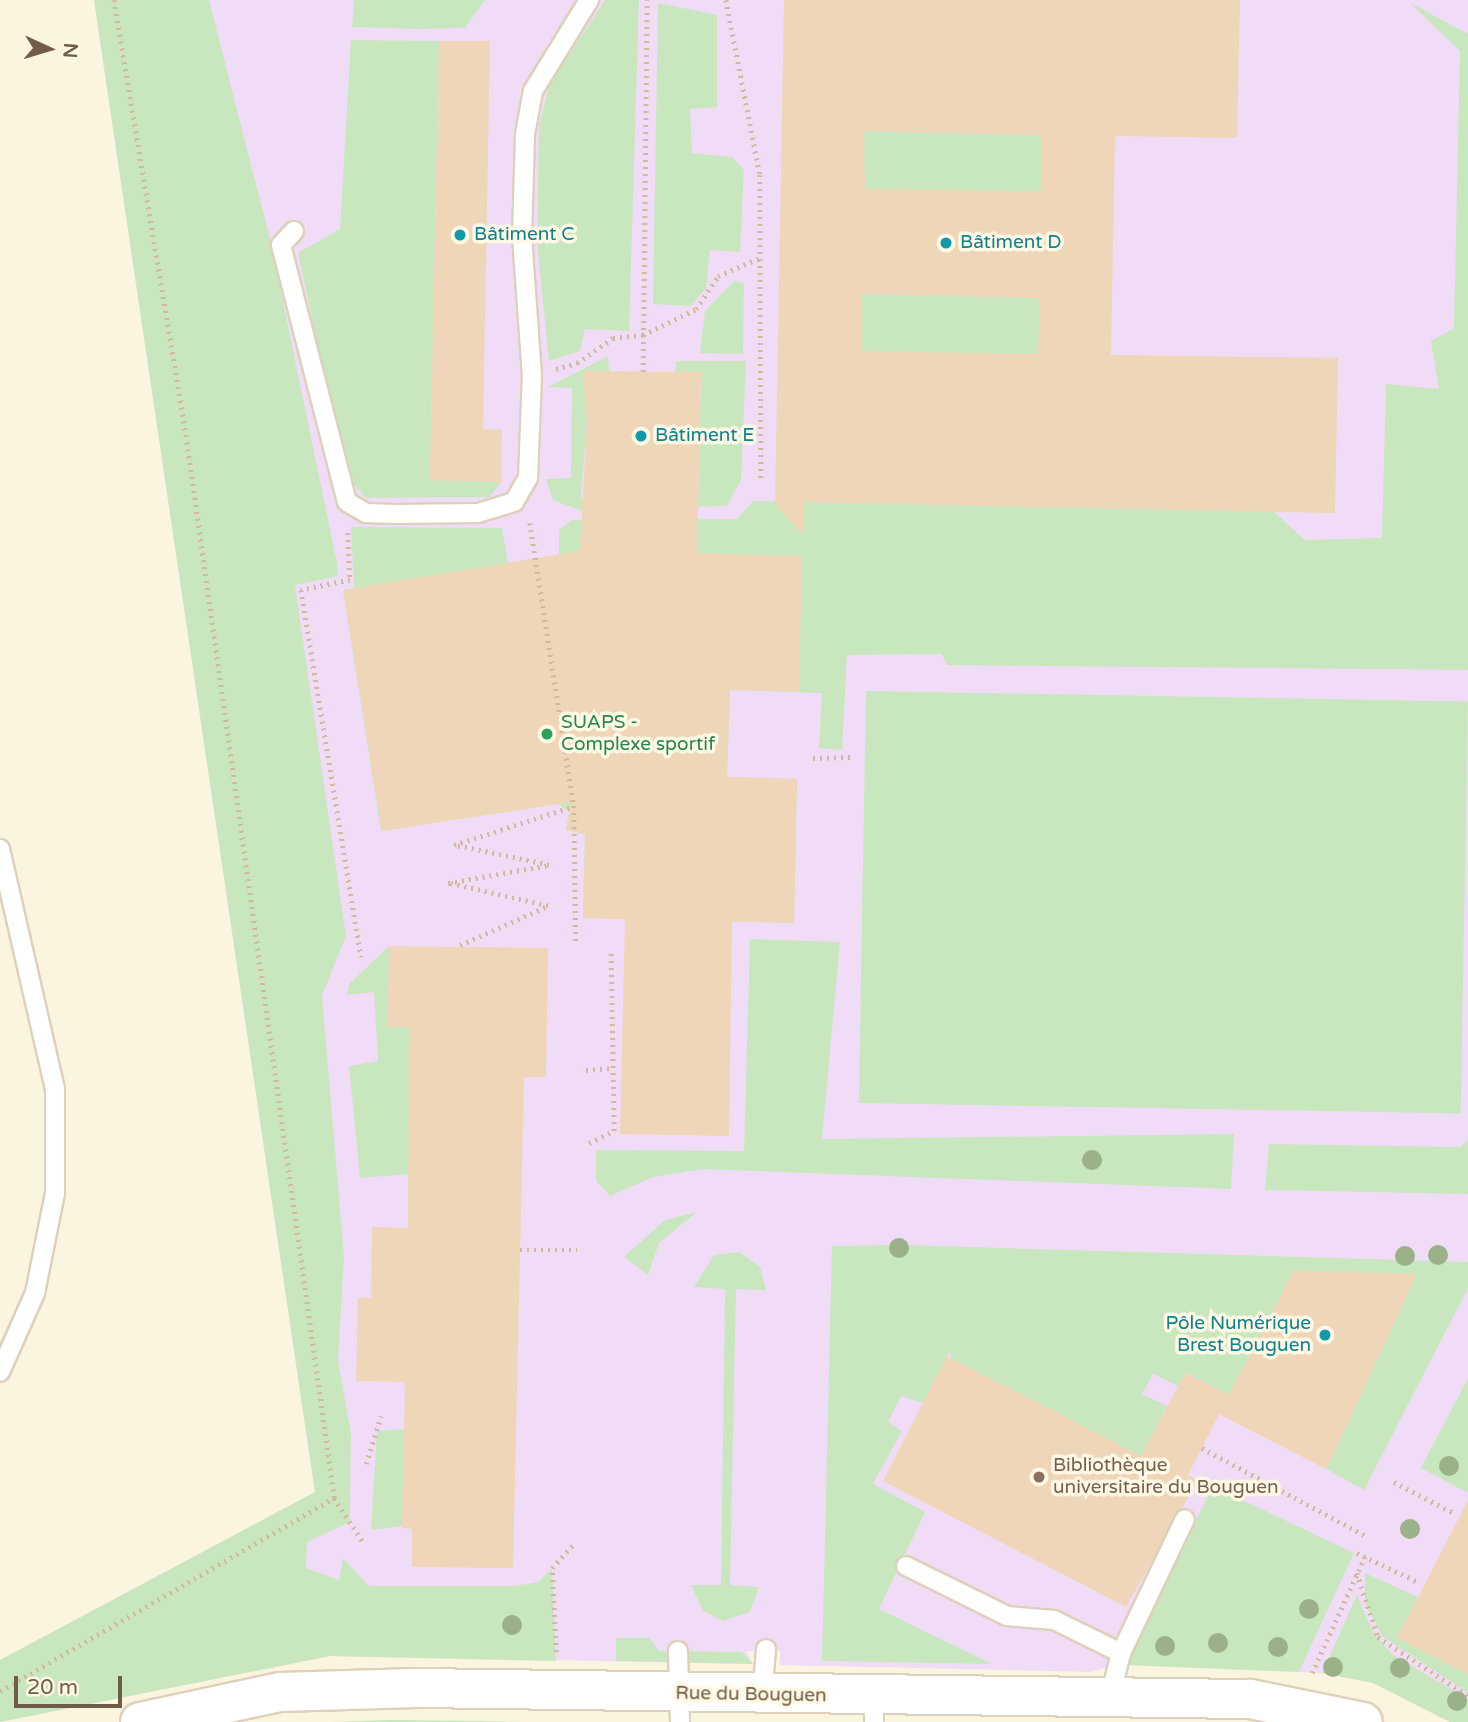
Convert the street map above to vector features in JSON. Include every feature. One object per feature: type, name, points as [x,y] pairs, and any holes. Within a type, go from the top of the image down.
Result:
[{"type":"street","name":"Rue du Bouguen","points":[[140,1722],[280,1692],[679,1708],[762,1696],[874,1710],[1110,1697],[1250,1699],[1363,1722]]},
{"type":"lane","points":[[295,231],[281,245],[347,502],[366,513],[395,514],[478,513],[514,502],[528,478],[531,376],[523,237],[525,134],[533,91],[589,0]]},
{"type":"lane","points":[[0,849],[55,1090],[55,1193],[35,1293],[0,1372]]},
{"type":"lane","points":[[1110,1697],[1121,1653],[1185,1519]]},
{"type":"lane","points":[[906,1566],[1007,1616],[1054,1620],[1121,1653]]},
{"type":"lane","points":[[762,1696],[766,1649]]},
{"type":"lane","points":[[678,1651],[679,1708]]},
{"type":"path","points":[[114,0],[186,437],[334,1498],[365,1545]]},
{"type":"path","points":[[643,372],[647,0]]},
{"type":"path","points":[[726,0],[760,175],[761,478]]},
{"type":"path","points":[[531,376],[577,363],[612,338],[643,335],[696,309],[718,276],[760,258]]},
{"type":"path","points":[[347,502],[350,580],[301,590],[361,957]]},
{"type":"path","points":[[514,502],[530,523],[574,806],[576,945]]},
{"type":"path","points":[[813,758],[853,757]]},
{"type":"path","points":[[460,945],[548,906],[448,883],[549,865],[453,845],[574,806]]},
{"type":"path","points":[[589,1143],[614,1131],[611,951]]},
{"type":"path","points":[[586,1070],[613,1069]]},
{"type":"path","points":[[520,1250],[577,1250]]},
{"type":"path","points":[[366,1464],[381,1416]]},
{"type":"path","points":[[1202,1448],[1366,1536]]},
{"type":"path","points":[[1394,1482],[1454,1513]]},
{"type":"path","points":[[0,1691],[334,1498]]},
{"type":"path","points":[[551,1645],[552,1568],[573,1545]]},
{"type":"path","points":[[1357,1553],[1420,1583]]},
{"type":"path","points":[[1311,1677],[1365,1556]]},
{"type":"path","points":[[1357,1573],[1378,1637],[1468,1696]]},
{"type":"shaded area","points":[[94,0],[1468,0],[1468,1722],[1450,1722],[1373,1683],[1322,1673],[1117,1664],[1092,1672],[780,1665],[780,1651],[746,1651],[753,1664],[330,1656],[0,1722],[0,1660],[315,1492]]},
{"type":"green space","points":[[94,0],[209,0],[270,239],[337,563],[338,576],[295,585],[346,936],[322,996],[344,1256],[338,1361],[351,1433],[350,1522],[307,1542],[306,1568],[339,1580],[343,1558],[369,1586],[514,1586],[539,1582],[552,1568],[556,1661],[330,1656],[0,1722],[0,1660],[315,1492]]},
{"type":"green space","points":[[354,0],[485,0],[465,28],[418,29],[352,27]]},
{"type":"green space","points":[[605,0],[639,0],[629,331],[585,329],[580,351],[549,361],[537,243],[539,125],[549,86]]},
{"type":"green space","points":[[1409,2],[1468,34],[1468,670],[947,665],[942,654],[847,655],[842,750],[819,748],[822,693],[730,690],[727,777],[797,779],[794,923],[583,918],[585,834],[566,830],[569,812],[558,804],[381,831],[343,590],[354,588],[351,527],[502,528],[508,564],[559,558],[559,530],[572,520],[737,519],[753,501],[1272,510],[1305,540],[1382,538],[1386,384],[1439,389],[1431,341],[1454,328],[1460,51]]},
{"type":"green space","points":[[658,3],[717,15],[717,107],[690,109],[692,153],[732,157],[744,170],[740,252],[710,250],[706,289],[690,306],[653,304]]},
{"type":"green space","points":[[351,40],[439,41],[430,480],[501,482],[490,497],[366,498],[346,476],[298,253],[340,229]]},
{"type":"green space","points":[[850,131],[1042,134],[1041,194],[849,191]]},
{"type":"green space","points":[[734,281],[744,283],[743,354],[700,353],[705,311]]},
{"type":"green space","points":[[862,294],[1040,297],[1039,355],[861,352]]},
{"type":"green space","points":[[608,356],[609,371],[583,371],[587,421],[581,498],[698,501],[701,372],[675,372],[676,361],[746,361],[741,480],[727,506],[579,510],[553,500],[546,479],[571,478],[572,388],[548,387]]},
{"type":"green space","points":[[866,691],[1468,702],[1461,1113],[859,1103]]},
{"type":"green space","points":[[750,939],[840,942],[822,1139],[1234,1134],[1231,1189],[703,1169],[653,1177],[610,1196],[596,1181],[596,1150],[744,1151]]},
{"type":"green space","points":[[389,946],[388,1027],[409,1027],[409,1174],[360,1178],[349,1066],[378,1061],[374,992],[347,995],[349,984]]},
{"type":"green space","points":[[1468,1139],[1468,1194],[1265,1190],[1269,1144],[1461,1147]]},
{"type":"green space","points":[[697,1212],[659,1243],[648,1275],[624,1257],[665,1220]]},
{"type":"green space","points":[[904,1245],[1468,1262],[1468,1288],[1364,1490],[1326,1469],[1416,1274],[1229,1395],[1186,1373],[1178,1386],[1153,1374],[1142,1394],[1167,1406],[1141,1456],[951,1358],[950,1351],[923,1403],[901,1396],[888,1422],[902,1431],[873,1484],[925,1512],[879,1609],[992,1664],[822,1661],[832,1246]]},
{"type":"green space","points":[[739,1252],[760,1267],[766,1290],[736,1289],[730,1585],[759,1587],[750,1612],[723,1621],[703,1611],[691,1585],[721,1585],[725,1289],[694,1287],[714,1255]]},
{"type":"green space","points":[[1468,1378],[1468,1493],[1421,1468]]},
{"type":"green space","points":[[405,1429],[403,1526],[371,1530],[377,1431]]},
{"type":"green space","points":[[1213,1486],[1354,1553],[1299,1672],[1124,1665]]},
{"type":"green space","points":[[1365,1573],[1418,1597],[1397,1638],[1468,1674],[1468,1693],[1382,1636],[1365,1603]]},
{"type":"green space","points":[[1357,1595],[1373,1632],[1393,1655],[1468,1699],[1468,1722],[1450,1722],[1373,1683],[1322,1673]]},
{"type":"green space","points":[[616,1638],[649,1638],[659,1651],[742,1652],[753,1664],[616,1661]]},
{"type":"green space","points":[[482,1721],[525,1722],[333,1722]]},
{"type":"building","name":"Bâtiment D","points":[[784,0],[1240,0],[1237,138],[1115,136],[1111,355],[1338,358],[1335,513],[803,502],[803,535],[775,504]],"holes":[[[864,131],[1042,135],[1041,191],[865,189]],[[862,294],[1040,298],[1038,354],[861,351]]]},
{"type":"building","name":"Bâtiment C","points":[[439,41],[490,41],[483,429],[502,430],[501,482],[430,480]]},
{"type":"building","name":"SUAPS - Complexe sportif","points":[[583,371],[701,372],[697,553],[802,556],[799,691],[730,690],[727,777],[797,779],[794,923],[732,921],[729,1136],[620,1134],[625,919],[583,918],[585,834],[566,830],[571,802],[382,831],[343,590],[580,551],[587,421]]},
{"type":"building","points":[[389,946],[548,948],[546,1077],[524,1077],[513,1568],[412,1567],[412,1529],[402,1528],[405,1382],[356,1381],[358,1298],[371,1298],[372,1227],[408,1228],[409,1027],[388,1027]]},
{"type":"building","name":"Pôle Numérique Brest Bouguen","points":[[1294,1270],[1417,1274],[1326,1469],[1219,1414]]},
{"type":"building","name":"Bibliothèque universitaire du Bouguen","points":[[947,1356],[1141,1456],[1185,1373],[1229,1395],[1188,1475],[1198,1480],[1126,1607],[883,1481]]},
{"type":"building","points":[[1468,1500],[1468,1674],[1397,1638]]},
{"type":"place","name":"Bâtiment C","points":[[460,235]]},
{"type":"place","name":"Bâtiment D","points":[[946,243]]},
{"type":"place","name":"Bâtiment E","points":[[641,436]]},
{"type":"place","name":"SUAPS - Complexe sportif","points":[[547,734]]},
{"type":"place","name":"Pôle Numérique Brest Bouguen","points":[[1325,1335]]},
{"type":"place","name":"Bibliothèque universitaire du Bouguen","points":[[1039,1477]]}]
